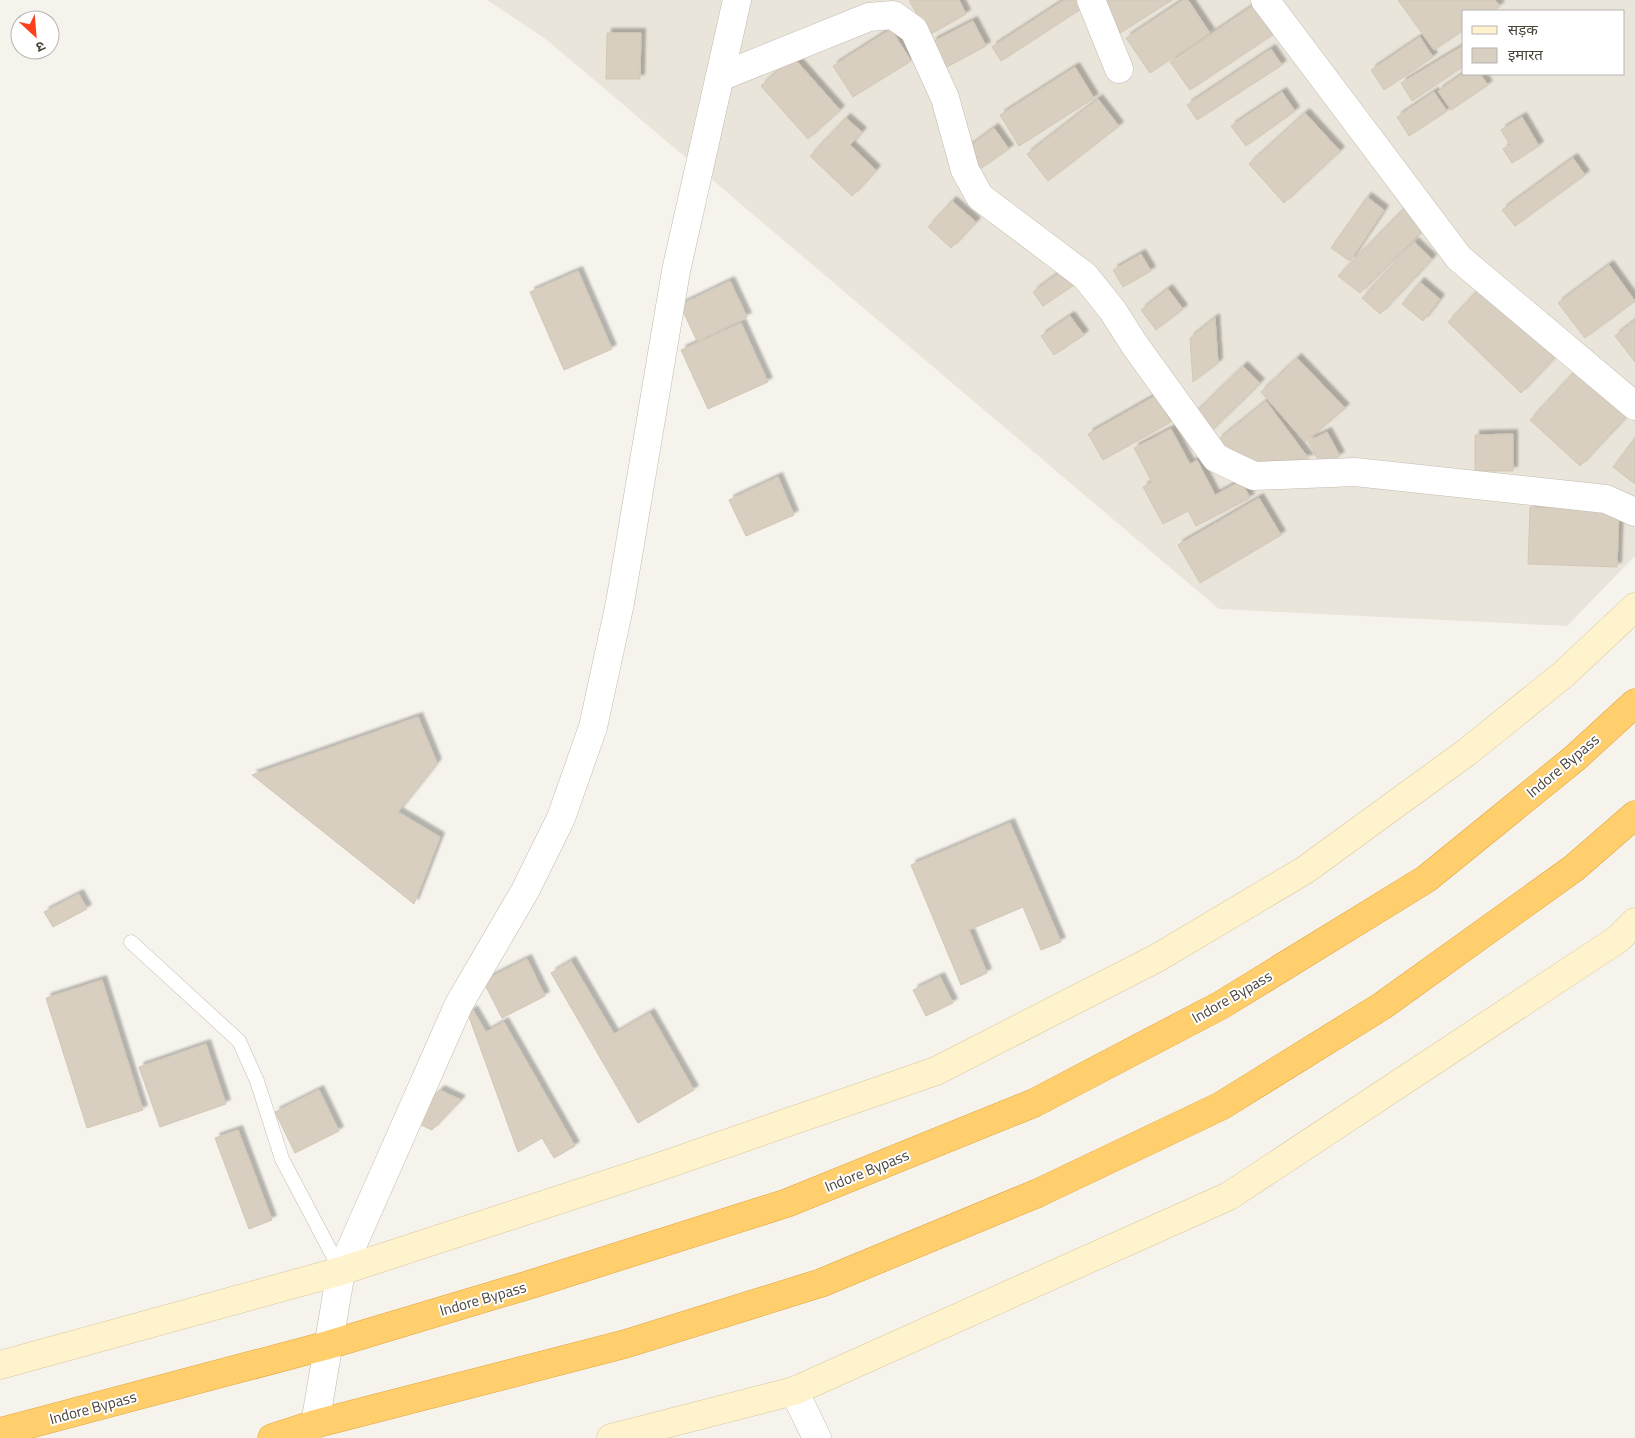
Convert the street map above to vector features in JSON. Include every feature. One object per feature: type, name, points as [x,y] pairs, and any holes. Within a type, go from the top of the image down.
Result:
[{"type":"highway","name":"Indore Bypass","points":[[0,1432],[328,1345],[535,1283],[787,1203],[1034,1103],[1221,1005],[1426,879],[1575,758],[1635,703]]},
{"type":"highway","points":[[272,1438],[315,1431],[625,1344],[821,1283],[1038,1193],[1221,1106],[1382,1006],[1574,868],[1635,815]]},
{"type":"street","points":[[1091,0],[1119,69]]},
{"type":"street","points":[[1265,0],[1459,258],[1635,406]]},
{"type":"street","points":[[315,1431],[341,1271],[459,1004],[525,891],[561,818],[593,726],[620,603],[676,270],[736,7]]},
{"type":"street","points":[[720,77],[869,17],[893,15],[914,30],[945,98],[965,170],[980,198],[1085,276],[1113,311],[1134,344],[1216,458],[1237,469],[1254,476],[1355,472],[1606,499],[1635,512]]},
{"type":"street","points":[[0,1365],[341,1271],[635,1175],[936,1071],[1148,963],[1305,870],[1459,757],[1565,673],[1635,607]]},
{"type":"street","points":[[611,1438],[794,1391],[1229,1196],[1618,938],[1635,922]]},
{"type":"street","points":[[794,1391],[817,1438]]},
{"type":"lane","points":[[131,942],[239,1041],[257,1081],[282,1159],[341,1271]]},
{"type":"shaded area","points":[[487,0],[1635,0],[1635,556],[1567,626],[1219,609],[547,40]]},
{"type":"building","points":[[909,0],[959,0],[966,14],[929,35]]},
{"type":"building","points":[[1064,0],[1079,0],[1084,7],[1001,61],[992,47]]},
{"type":"building","points":[[1094,0],[1172,0],[1117,35]]},
{"type":"building","points":[[1183,0],[1188,0],[1210,33],[1150,73],[1126,38]]},
{"type":"building","points":[[1398,0],[1495,0],[1500,6],[1494,10],[1462,10],[1462,31],[1434,50]]},
{"type":"building","points":[[1254,5],[1274,34],[1190,90],[1170,62]]},
{"type":"building","points":[[973,21],[986,46],[945,68],[932,42]]},
{"type":"building","points":[[891,29],[911,61],[853,97],[833,66]]},
{"type":"building","points":[[607,33],[641,33],[640,79],[606,79]]},
{"type":"building","points":[[1420,37],[1433,57],[1384,90],[1371,70]]},
{"type":"building","points":[[1461,47],[1462,48],[1462,67],[1412,101],[1401,83]]},
{"type":"building","points":[[1271,49],[1282,65],[1197,120],[1187,105]]},
{"type":"building","points":[[793,57],[840,110],[808,139],[761,86]]},
{"type":"building","points":[[1075,67],[1094,98],[1019,146],[1000,115]]},
{"type":"building","points":[[1462,74],[1481,75],[1488,85],[1451,110],[1438,91]]},
{"type":"building","points":[[1282,92],[1295,111],[1246,146],[1231,126]]},
{"type":"building","points":[[1434,92],[1447,111],[1409,136],[1397,117]]},
{"type":"building","points":[[1098,99],[1119,126],[1048,181],[1027,154]]},
{"type":"building","points":[[1305,113],[1340,151],[1284,203],[1249,164]]},
{"type":"building","points":[[1522,117],[1539,146],[1512,163],[1503,149],[1510,145],[1501,130]]},
{"type":"building","points":[[846,118],[862,132],[850,145],[876,170],[852,196],[810,156]]},
{"type":"building","points":[[994,128],[1009,149],[980,169],[966,149]]},
{"type":"building","points":[[1573,158],[1585,175],[1515,226],[1502,210]]},
{"type":"building","points":[[1367,197],[1384,210],[1350,261],[1331,248]]},
{"type":"building","points":[[952,201],[976,222],[951,248],[928,227]]},
{"type":"building","points":[[1404,209],[1426,227],[1360,293],[1338,276]]},
{"type":"building","points":[[1414,242],[1432,259],[1380,314],[1362,298]]},
{"type":"building","points":[[1141,254],[1151,271],[1123,287],[1113,270]]},
{"type":"building","points":[[1609,265],[1635,301],[1585,338],[1558,303]]},
{"type":"building","points":[[1063,270],[1074,285],[1043,306],[1033,292]]},
{"type":"building","points":[[578,271],[612,349],[564,370],[530,292]]},
{"type":"building","points":[[730,281],[747,317],[697,341],[680,305]]},
{"type":"building","points":[[1420,282],[1440,299],[1423,321],[1402,304]]},
{"type":"building","points":[[1481,287],[1555,357],[1521,393],[1448,322]]},
{"type":"building","points":[[1168,289],[1183,309],[1156,330],[1141,310]]},
{"type":"building","points":[[1070,316],[1084,335],[1054,355],[1041,336]]},
{"type":"building","points":[[1215,318],[1218,363],[1193,382],[1190,338]]},
{"type":"building","points":[[1635,320],[1635,362],[1615,336]]},
{"type":"building","points":[[741,323],[768,382],[708,409],[681,350]]},
{"type":"building","points":[[1297,358],[1345,408],[1305,442],[1261,392]]},
{"type":"building","points":[[1243,366],[1260,383],[1207,435],[1190,418]]},
{"type":"building","points":[[1576,370],[1626,417],[1580,466],[1530,420]]},
{"type":"building","points":[[1155,396],[1171,422],[1103,460],[1088,434]]},
{"type":"building","points":[[1266,401],[1309,459],[1252,462],[1218,440]]},
{"type":"building","points":[[1171,429],[1190,464],[1197,460],[1215,495],[1241,481],[1250,498],[1196,526],[1188,511],[1163,524],[1143,487],[1152,482],[1134,448]]},
{"type":"building","points":[[1327,432],[1340,456],[1321,466],[1308,441]]},
{"type":"building","points":[[1513,434],[1513,471],[1475,471],[1475,435]]},
{"type":"building","points":[[1635,438],[1635,484],[1613,467]]},
{"type":"building","points":[[778,477],[794,515],[746,536],[729,500]]},
{"type":"building","points":[[1259,498],[1281,535],[1200,583],[1178,545]]},
{"type":"building","points":[[1530,507],[1619,510],[1617,567],[1528,564]]},
{"type":"building","points":[[418,717],[437,763],[398,812],[440,837],[414,904],[252,775]]},
{"type":"building","points":[[1010,823],[1061,942],[1041,950],[1023,907],[969,930],[987,973],[961,985],[911,865]]},
{"type":"building","points":[[79,894],[87,909],[53,927],[44,912]]},
{"type":"building","points":[[527,959],[545,996],[502,1018],[483,981]]},
{"type":"building","points":[[571,961],[614,1034],[650,1013],[694,1090],[638,1123],[551,973]]},
{"type":"building","points":[[940,977],[953,1003],[926,1016],[913,990]]},
{"type":"building","points":[[102,980],[143,1110],[87,1128],[46,998]]},
{"type":"building","points":[[473,1010],[486,1032],[504,1022],[575,1146],[554,1158],[542,1138],[518,1152],[468,1014]]},
{"type":"building","points":[[206,1044],[226,1104],[160,1127],[139,1067]]},
{"type":"building","points":[[319,1090],[339,1131],[295,1153],[275,1112]]},
{"type":"building","points":[[440,1090],[461,1100],[432,1130],[410,1120]]},
{"type":"building","points":[[238,1130],[272,1220],[249,1229],[215,1138]]}]
